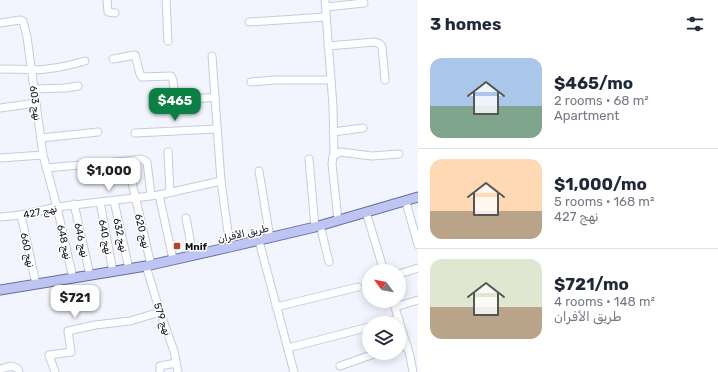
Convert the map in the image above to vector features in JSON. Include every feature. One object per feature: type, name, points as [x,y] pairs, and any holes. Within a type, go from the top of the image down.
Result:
[{"type":"main road","name":"طريق الأفران","points":[[0,290],[129,269],[258,241],[406,202],[418,197]]},
{"type":"street","points":[[107,0],[108,12],[115,13]]},
{"type":"street","points":[[166,0],[168,41]]},
{"type":"street","points":[[338,220],[332,164],[334,154],[326,4],[364,3]]},
{"type":"street","points":[[249,22],[326,17]]},
{"type":"street","name":"نهج 603","points":[[0,23],[20,20],[24,22],[43,155],[57,207]]},
{"type":"street","points":[[328,46],[375,42],[380,44],[382,47],[386,80]]},
{"type":"street","points":[[113,58],[135,55],[142,77],[170,76],[173,80],[175,99],[178,101],[215,97]]},
{"type":"street","points":[[212,56],[221,182],[230,247]]},
{"type":"street","points":[[0,69],[24,68],[31,70],[54,68],[85,61]]},
{"type":"street","points":[[251,82],[275,80],[330,80]]},
{"type":"street","points":[[34,89],[78,86]]},
{"type":"street","points":[[0,108],[36,103]]},
{"type":"street","points":[[333,132],[363,128]]},
{"type":"street","points":[[135,133],[217,129]]},
{"type":"street","points":[[41,138],[98,132]]},
{"type":"street","points":[[168,152],[170,192]]},
{"type":"street","points":[[334,154],[340,152],[375,156],[399,154]]},
{"type":"street","points":[[0,158],[43,155]]},
{"type":"street","points":[[46,168],[141,159],[147,162],[173,259]]},
{"type":"street","points":[[309,159],[317,226],[329,262]]},
{"type":"street","name":"نهج 620","points":[[127,161],[149,265]]},
{"type":"street","points":[[259,171],[270,238]]},
{"type":"street","name":"نهج 427","points":[[0,217],[21,215],[74,204],[114,201],[155,195],[221,182]]},
{"type":"street","name":"نهج 632","points":[[114,201],[129,269]]},
{"type":"street","name":"نهج 640","points":[[100,202],[113,272]]},
{"type":"street","points":[[406,202],[418,245]]},
{"type":"street","name":"نهج 646","points":[[74,204],[90,275]]},
{"type":"street","name":"نهج 648","points":[[57,207],[73,278]]},
{"type":"street","points":[[366,212],[382,264]]},
{"type":"street","name":"نهج 660","points":[[21,215],[36,284]]},
{"type":"street","points":[[186,218],[193,255]]},
{"type":"street","points":[[258,241],[294,372]]},
{"type":"street","name":"نهج 579","points":[[149,265],[160,312],[174,351],[178,372]]},
{"type":"street","points":[[406,272],[418,268]]},
{"type":"street","points":[[276,307],[358,287]]},
{"type":"street","points":[[406,302],[418,300]]},
{"type":"street","points":[[54,372],[49,356],[71,352],[68,331],[95,325],[130,321],[160,312]]},
{"type":"street","points":[[288,348],[362,329]]},
{"type":"street","points":[[406,342],[413,372]]},
{"type":"street","points":[[410,356],[418,354]]},
{"type":"street","points":[[340,366],[362,358]]},
{"type":"street","points":[[160,372],[160,366],[176,363]]},
{"type":"street","points":[[0,369],[12,366],[20,372]]},
{"type":"place","name":"Mnif","points":[[177,246]]}]
